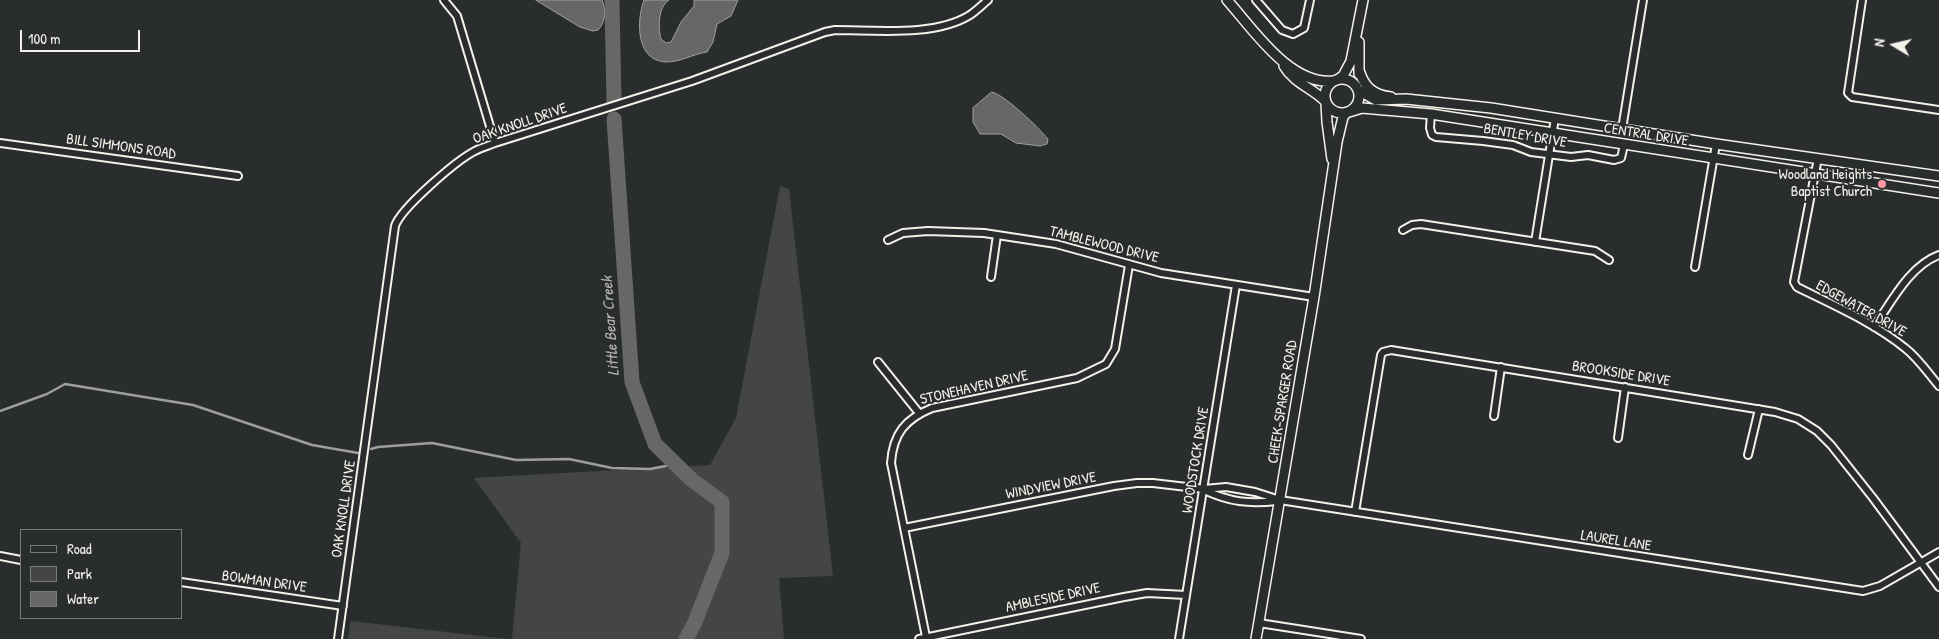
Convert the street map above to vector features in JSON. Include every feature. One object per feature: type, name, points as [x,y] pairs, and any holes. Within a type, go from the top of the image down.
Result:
[{"type":"main road","points":[[1227,0],[1282,62],[1294,71],[1310,79],[1324,82],[1342,79],[1351,82],[1358,90]]},
{"type":"main road","points":[[1326,102],[1326,91],[1348,69],[1363,0]]},
{"type":"main road","points":[[1282,62],[1289,75],[1295,81],[1312,90],[1333,111],[1337,113],[1348,112],[1358,101],[1358,29]]},
{"type":"main road","points":[[1359,70],[1363,82],[1375,92],[1385,97],[1406,99]]},
{"type":"main road","name":"CENTRAL DRIVE","points":[[1358,90],[1376,100],[1406,99],[1491,108],[1716,144],[1939,176]]},
{"type":"main road","name":"CHEEK-SPARGER ROAD","points":[[1326,102],[1334,169]]},
{"type":"main road","name":"CENTRAL DRIVE","points":[[1348,112],[1370,108],[1432,114],[1939,193]]},
{"type":"main road","name":"CHEEK-SPARGER ROAD","points":[[1256,639],[1314,297],[1340,128],[1343,117],[1348,112]]},
{"type":"street","points":[[444,0],[457,16],[495,144]]},
{"type":"street","name":"OAK KNOLL DRIVE","points":[[338,639],[398,220],[411,202],[464,158],[495,144],[692,81],[825,32],[835,30],[923,29],[969,15],[988,0]]},
{"type":"street","points":[[1256,0],[1282,30],[1293,34],[1304,28],[1310,0]]},
{"type":"street","points":[[1622,129],[1643,0]]},
{"type":"street","points":[[1862,0],[1848,93],[1852,97],[1939,110]]},
{"type":"street","name":"BENTLEY DRIVE","points":[[1432,114],[1430,128],[1432,134],[1436,137],[1513,145],[1531,152],[1571,157],[1588,155],[1614,160],[1621,158],[1624,145]]},
{"type":"street","points":[[1536,242],[1554,118]]},
{"type":"street","name":"BILL SIMMONS ROAD","points":[[0,143],[238,176]]},
{"type":"street","points":[[1695,267],[1716,144]]},
{"type":"street","name":"EDGEWATER DRIVE","points":[[1818,158],[1794,282],[1797,287],[1874,327],[1906,348],[1939,386]]},
{"type":"street","points":[[1403,230],[1412,225],[1421,224],[1595,251],[1609,260]]},
{"type":"street","name":"TAMBLEWOOD DRIVE","points":[[888,240],[903,233],[928,231],[997,234],[1056,244],[1161,273],[1314,297]]},
{"type":"street","points":[[991,277],[997,234]]},
{"type":"street","points":[[1874,327],[1908,280],[1930,258],[1939,255]]},
{"type":"street","name":"STONEHAVEN DRIVE","points":[[926,637],[891,463],[892,450],[902,428],[919,413],[932,408],[1077,378],[1106,364],[1115,349],[1129,265]]},
{"type":"street","name":"WOODSTOCK DRIVE","points":[[1179,639],[1236,285]]},
{"type":"street","name":"BROOKSIDE DRIVE","points":[[1356,512],[1381,355],[1383,352],[1391,350],[1759,409],[1798,419],[1817,431],[1831,445],[1874,498],[1939,587]]},
{"type":"street","points":[[878,362],[919,413]]},
{"type":"street","points":[[1494,416],[1501,367]]},
{"type":"street","points":[[1618,438],[1625,387]]},
{"type":"street","points":[[1748,455],[1759,409]]},
{"type":"street","name":"WINDVIEW DRIVE","points":[[904,528],[1122,485],[1153,482],[1204,490],[1223,499],[1251,503],[1280,500]]},
{"type":"street","name":"WINDVIEW DRIVE","points":[[1204,490],[1226,487],[1255,492],[1280,500]]},
{"type":"street","name":"LAUREL LANE","points":[[1280,500],[1863,591],[1880,586],[1939,552]]},
{"type":"street","points":[[0,556],[20,560]]},
{"type":"street","name":"BOWMAN DRIVE","points":[[182,582],[343,606]]},
{"type":"street","name":"AMBLESIDE DRIVE","points":[[919,639],[1124,596],[1147,593],[1186,595]]},
{"type":"street","points":[[1259,623],[1361,639]]},
{"type":"green space","points":[[780,186],[789,189],[833,576],[779,578],[784,639],[512,639],[521,543],[474,478],[710,465],[736,418]]},
{"type":"green space","points":[[351,621],[507,639],[348,639]]},
{"type":"water","points":[[536,0],[602,0],[605,12],[604,20],[598,30],[593,31],[580,27]]},
{"type":"water","points":[[644,0],[669,0],[663,7],[659,23],[661,39],[666,43],[671,42],[681,22],[694,6],[694,0],[738,0],[731,16],[717,24],[713,42],[707,52],[677,61],[666,62],[656,60],[649,55],[644,47],[641,38],[640,18]]},
{"type":"water","points":[[992,92],[1005,99],[1030,120],[1048,139],[1047,144],[1040,146],[1016,143],[1001,134],[980,134],[973,122],[973,108]]},
{"type":"waterway","name":"Little Bear Creek","points":[[612,0],[614,103]]},
{"type":"waterway","name":"Little Bear Creek","points":[[614,119],[632,382],[655,444],[692,480],[722,502],[722,553],[695,622],[686,639]]},
{"type":"waterway","points":[[0,411],[47,394],[65,384],[193,405],[312,445],[358,453]]},
{"type":"waterway","points":[[371,449],[432,443],[516,460],[569,459],[612,468],[650,469],[676,464]]},
{"type":"place","name":"Woodland Heights Baptist Church","points":[[1882,184]]}]
